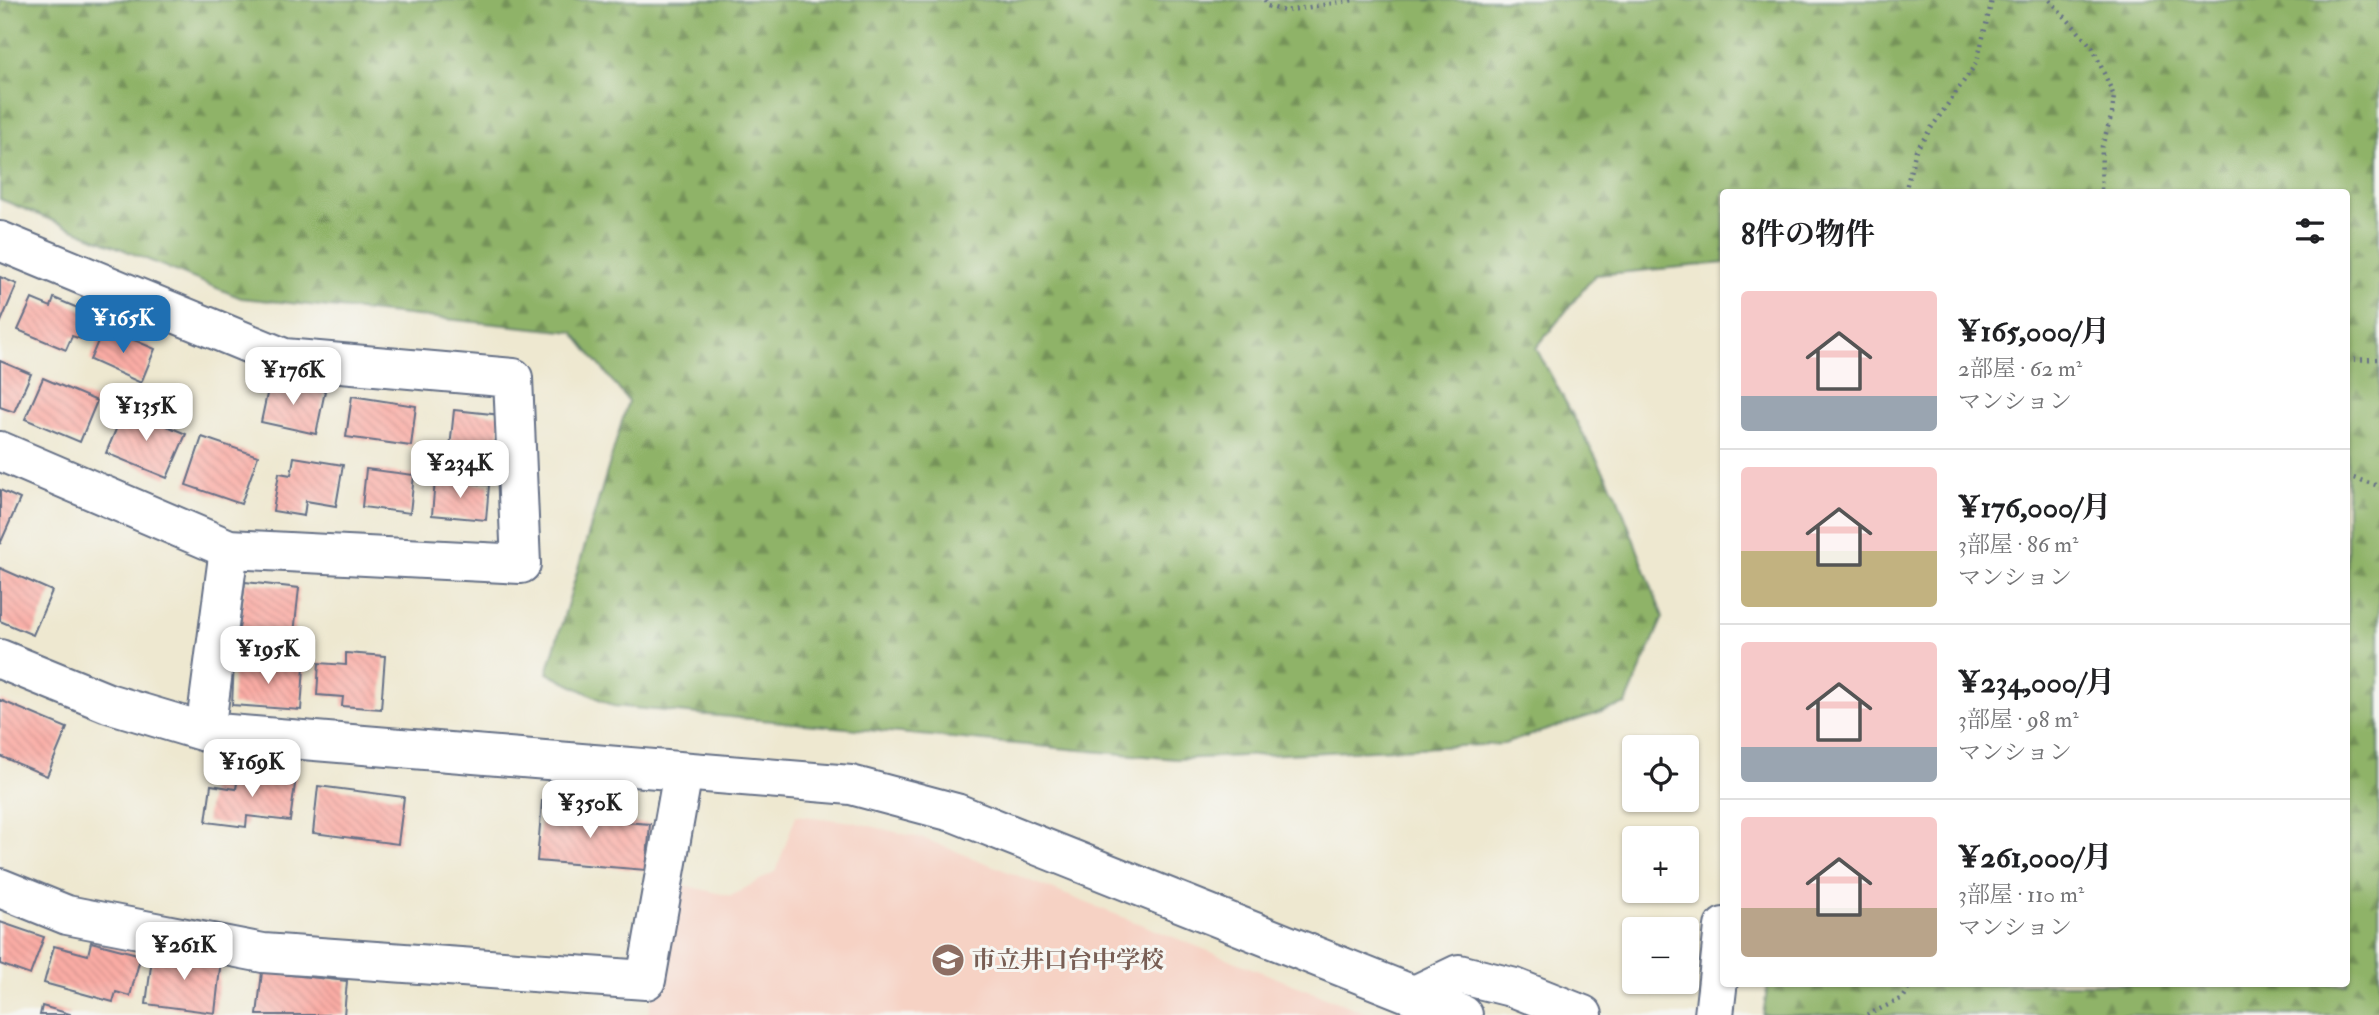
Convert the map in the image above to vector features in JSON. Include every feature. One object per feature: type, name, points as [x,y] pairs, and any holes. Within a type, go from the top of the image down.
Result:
[{"type":"street","points":[[0,241],[284,358],[513,378],[521,564],[229,549],[0,451]]},
{"type":"street","points":[[205,732],[229,549]]},
{"type":"street","points":[[0,659],[108,703],[205,732],[851,785],[956,813],[1463,1015]]},
{"type":"street","points":[[0,888],[66,915],[263,953],[646,980],[683,772]]},
{"type":"street","points":[[1714,1015],[1720,962]]},
{"type":"street","points":[[1415,995],[1459,974],[1516,988],[1583,1015]]},
{"type":"path","points":[[1265,0],[1267,6],[1286,12],[1354,0]]},
{"type":"path","points":[[1906,189],[1916,150],[1977,62],[1992,0]]},
{"type":"path","points":[[2050,0],[2093,48],[2114,96],[2112,114],[2102,146],[2101,189]]},
{"type":"path","points":[[2350,360],[2379,359]]},
{"type":"path","points":[[2350,477],[2379,486]]},
{"type":"path","points":[[1867,1015],[1903,998],[1910,987]]},
{"type":"shaded area","name":"市立井口台中学校","points":[[796,815],[853,822],[925,839],[1371,1015],[648,1015],[683,885],[731,896],[776,871]]},
{"type":"green space","points":[[0,0],[2379,0],[2379,1015],[1763,1015],[1768,987],[2350,987],[2350,189],[1720,189],[1720,263],[1595,275],[1536,348],[1617,496],[1663,617],[1626,704],[1504,744],[1176,759],[613,706],[547,673],[628,401],[573,332],[241,298],[0,199]]},
{"type":"building","points":[[0,277],[17,284],[0,324]]},
{"type":"building","points":[[54,298],[92,314],[81,339],[72,336],[66,350],[18,330],[32,299],[51,307]]},
{"type":"building","points":[[104,327],[155,349],[141,383],[90,360]]},
{"type":"building","points":[[0,361],[31,374],[14,412],[0,407]]},
{"type":"building","points":[[43,378],[97,401],[80,442],[25,419]]},
{"type":"building","points":[[270,380],[325,391],[316,434],[261,422]]},
{"type":"building","points":[[352,396],[416,406],[411,446],[346,437]]},
{"type":"building","points":[[125,408],[186,434],[167,478],[106,453]]},
{"type":"building","points":[[454,410],[501,415],[497,453],[450,448]]},
{"type":"building","points":[[202,437],[258,456],[241,504],[186,485]]},
{"type":"building","points":[[294,457],[343,465],[336,506],[306,501],[304,516],[273,511],[279,473],[291,475]]},
{"type":"building","points":[[366,469],[414,475],[410,513],[362,507]]},
{"type":"building","points":[[435,480],[489,485],[486,520],[432,515]]},
{"type":"building","points":[[0,490],[20,499],[0,544]]},
{"type":"building","points":[[0,568],[52,591],[33,635],[0,621]]},
{"type":"building","points":[[245,582],[299,588],[292,652],[237,645]]},
{"type":"building","points":[[346,653],[385,656],[381,709],[342,706],[343,697],[317,695],[319,663],[346,665]]},
{"type":"building","points":[[234,662],[304,667],[301,710],[232,705]]},
{"type":"building","points":[[0,700],[67,728],[47,776],[0,756]]},
{"type":"building","points":[[239,770],[296,777],[290,821],[247,816],[246,827],[206,822],[211,785],[236,789]]},
{"type":"building","points":[[318,786],[404,797],[398,844],[313,833]]},
{"type":"building","points":[[542,801],[574,803],[573,818],[650,824],[646,870],[537,861]]},
{"type":"building","points":[[0,922],[44,937],[30,975],[0,964]]},
{"type":"building","points":[[91,942],[141,955],[130,996],[116,992],[113,1002],[44,983],[54,946],[88,955]]},
{"type":"building","points":[[153,950],[221,959],[215,1013],[146,1004]]},
{"type":"building","points":[[262,972],[347,981],[344,1015],[257,1015]]},
{"type":"building","points":[[42,1006],[70,1014],[70,1015],[40,1015]]},
{"type":"place","name":"市立井口台中学校","points":[[948,960]]}]
